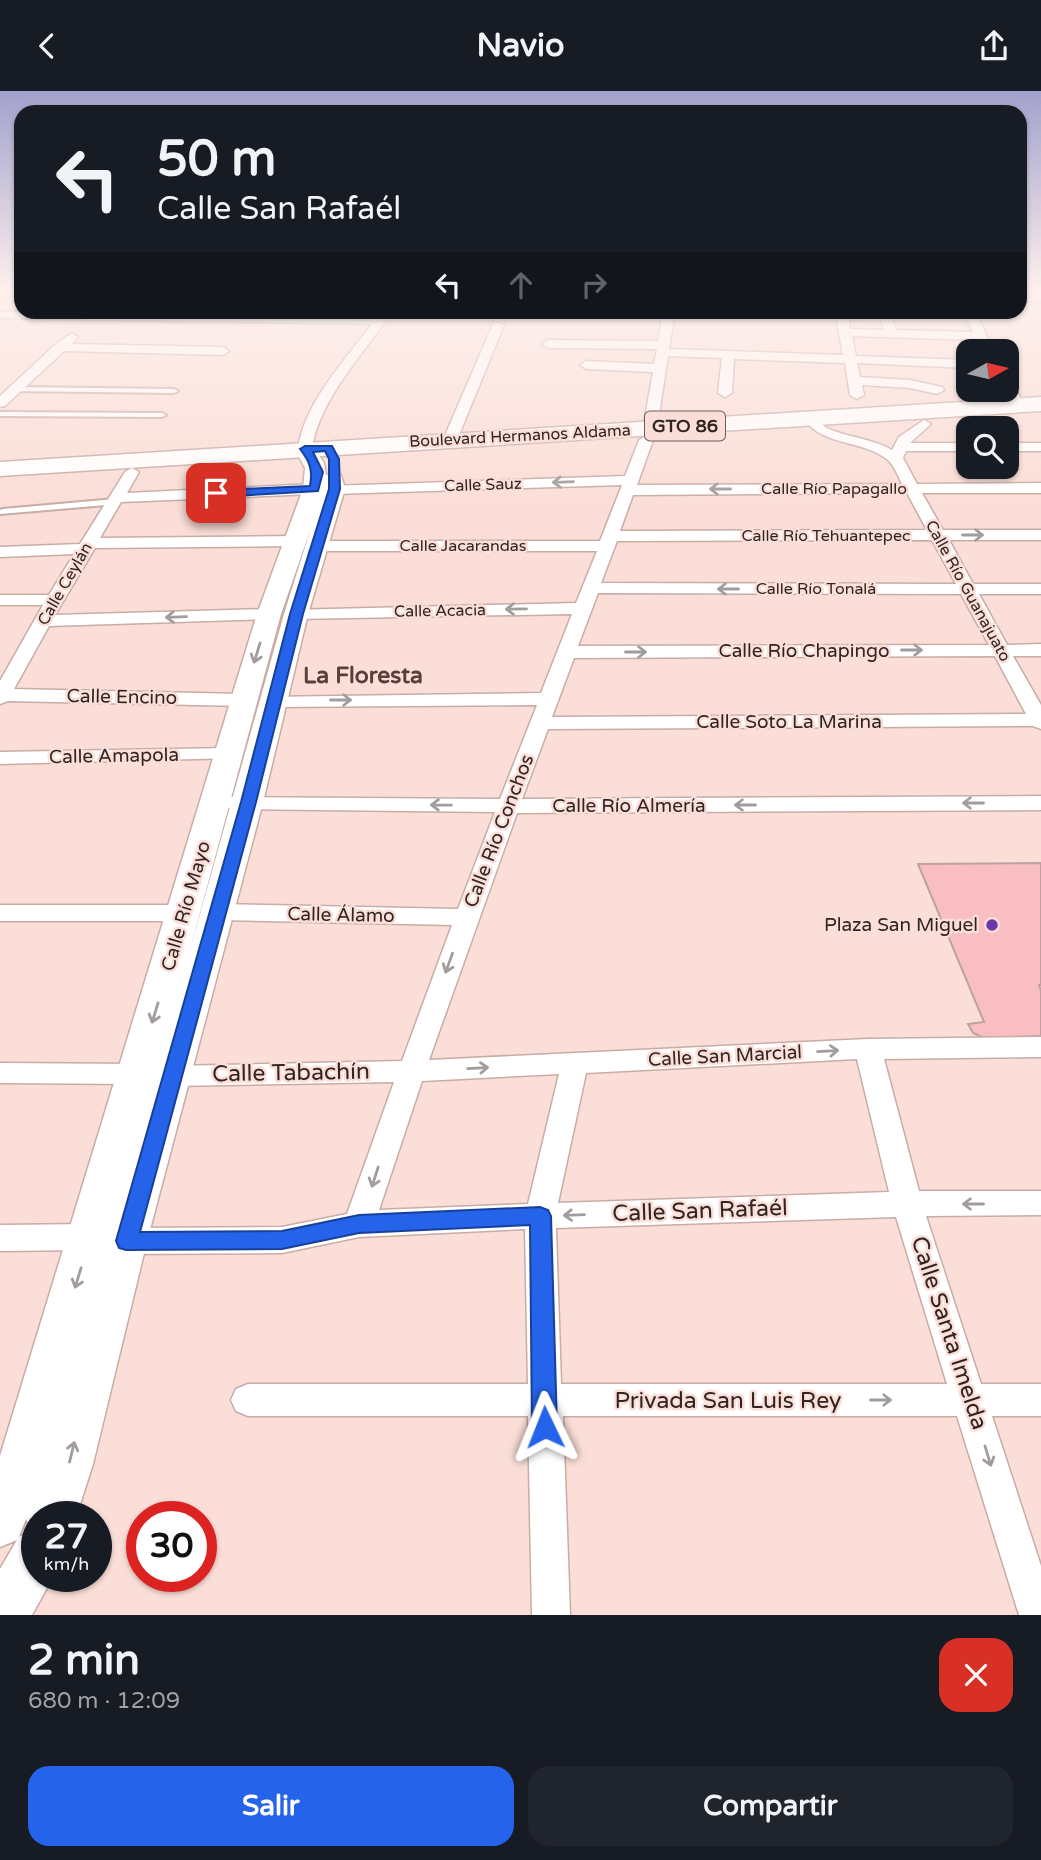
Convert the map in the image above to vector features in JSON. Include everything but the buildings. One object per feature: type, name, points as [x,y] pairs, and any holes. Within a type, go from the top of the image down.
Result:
[{"type":"main road","name":"Boulevard Hermanos Aldama","points":[[0,481],[322,461],[1030,405]]},
{"type":"main road","name":"Boulevard Hermanos Aldama","points":[[815,424],[924,424],[1041,417]]},
{"type":"main road","name":"Boulevard Hermanos Aldama","points":[[0,469],[322,461],[450,440],[648,434]]},
{"type":"street","points":[[0,403],[43,363]]},
{"type":"street","name":"Calle Río Mayo","points":[[0,1522],[24,1457],[137,1074],[201,913],[233,802],[258,700],[306,544],[322,461],[307,431],[320,407],[351,363]]},
{"type":"street","points":[[351,386],[365,363]]},
{"type":"street","points":[[450,440],[482,363]]},
{"type":"street","name":"Calle Río Conchos","points":[[359,1224],[410,1071],[466,917],[510,807],[648,434],[661,363]]},
{"type":"street","points":[[725,393],[727,363]]},
{"type":"street","points":[[850,363],[857,395]]},
{"type":"street","points":[[586,365],[660,368]]},
{"type":"street","points":[[854,381],[910,384],[937,390]]},
{"type":"street","points":[[0,389],[15,390]]},
{"type":"street","points":[[320,407],[337,408]]},
{"type":"street","points":[[815,424],[898,453],[956,448]]},
{"type":"street","points":[[898,453],[913,432],[924,424]]},
{"type":"street","points":[[1019,447],[1041,447]]},
{"type":"street","name":"Calle Río Guanajuato","points":[[898,453],[911,488],[1040,722]]},
{"type":"street","name":"Calle Sauz","points":[[116,500],[322,461],[629,485]]},
{"type":"street","name":"Calle Ceylán","points":[[1,696],[132,472]]},
{"type":"street","name":"Calle Río Papagallo","points":[[629,485],[1041,488]]},
{"type":"street","name":"Calle Río Tehuantepec","points":[[609,541],[1041,535]]},
{"type":"street","name":"Calle Jacarandas","points":[[0,552],[87,546],[609,541]]},
{"type":"street","name":"Calle Río Tonalá","points":[[588,598],[1041,589]]},
{"type":"street","name":"Calle Acacia","points":[[44,621],[283,614],[588,598]]},
{"type":"street","points":[[0,600],[55,600]]},
{"type":"street","name":"Calle Río Chapingo","points":[[568,652],[1041,650]]},
{"type":"street","name":"Calle Encino","points":[[1,696],[258,700],[548,699]]},
{"type":"street","name":"Calle Río Mayo","points":[[233,802],[229,754],[258,700]]},
{"type":"street","name":"Calle Soto La Marina","points":[[539,723],[1040,722]]},
{"type":"street","name":"Calle Amapola","points":[[0,758],[229,754]]},
{"type":"street","name":"Calle Río Almería","points":[[233,802],[510,807],[1041,803]]},
{"type":"street","name":"Calle Álamo","points":[[0,913],[466,917]]},
{"type":"street","name":"Calle Río Mayo","points":[[56,1501],[69,1464],[126,1241],[172,1076],[201,913]]},
{"type":"street","name":"Calle San Marcial","points":[[410,1071],[868,1049],[1041,1047]]},
{"type":"street","name":"Calle Santa Imelda","points":[[868,1049],[907,1204],[1038,1615]]},
{"type":"street","points":[[551,1615],[540,1216],[575,1063]]},
{"type":"street","name":"Calle Tabachín","points":[[172,1076],[410,1071]]},
{"type":"street","points":[[0,1073],[137,1074]]},
{"type":"street","name":"Calle San Rafaél","points":[[126,1241],[282,1240],[359,1224],[540,1216],[907,1204],[1041,1203]]},
{"type":"street","points":[[0,1238],[90,1237]]},
{"type":"street","name":"Privada San Luis Rey","points":[[248,1400],[1041,1400]]},
{"type":"street","points":[[3,1615],[21,1583]]},
{"type":"lane","points":[[15,390],[174,391]]},
{"type":"lane","points":[[0,414],[162,415]]},
{"type":"lane","points":[[3,512],[116,500]]},
{"type":"place","name":"Plaza San Miguel","points":[[992,925]]},
{"type":"district","name":"La Floresta","points":[[363,676]]},
{"type":"route","points":[[216,493],[314,489],[318,472],[314,460],[305,449],[328,448],[334,459],[334,489],[319,546],[296,614],[248,802],[126,1241],[282,1240],[359,1224],[540,1216],[545,1427]]}]
